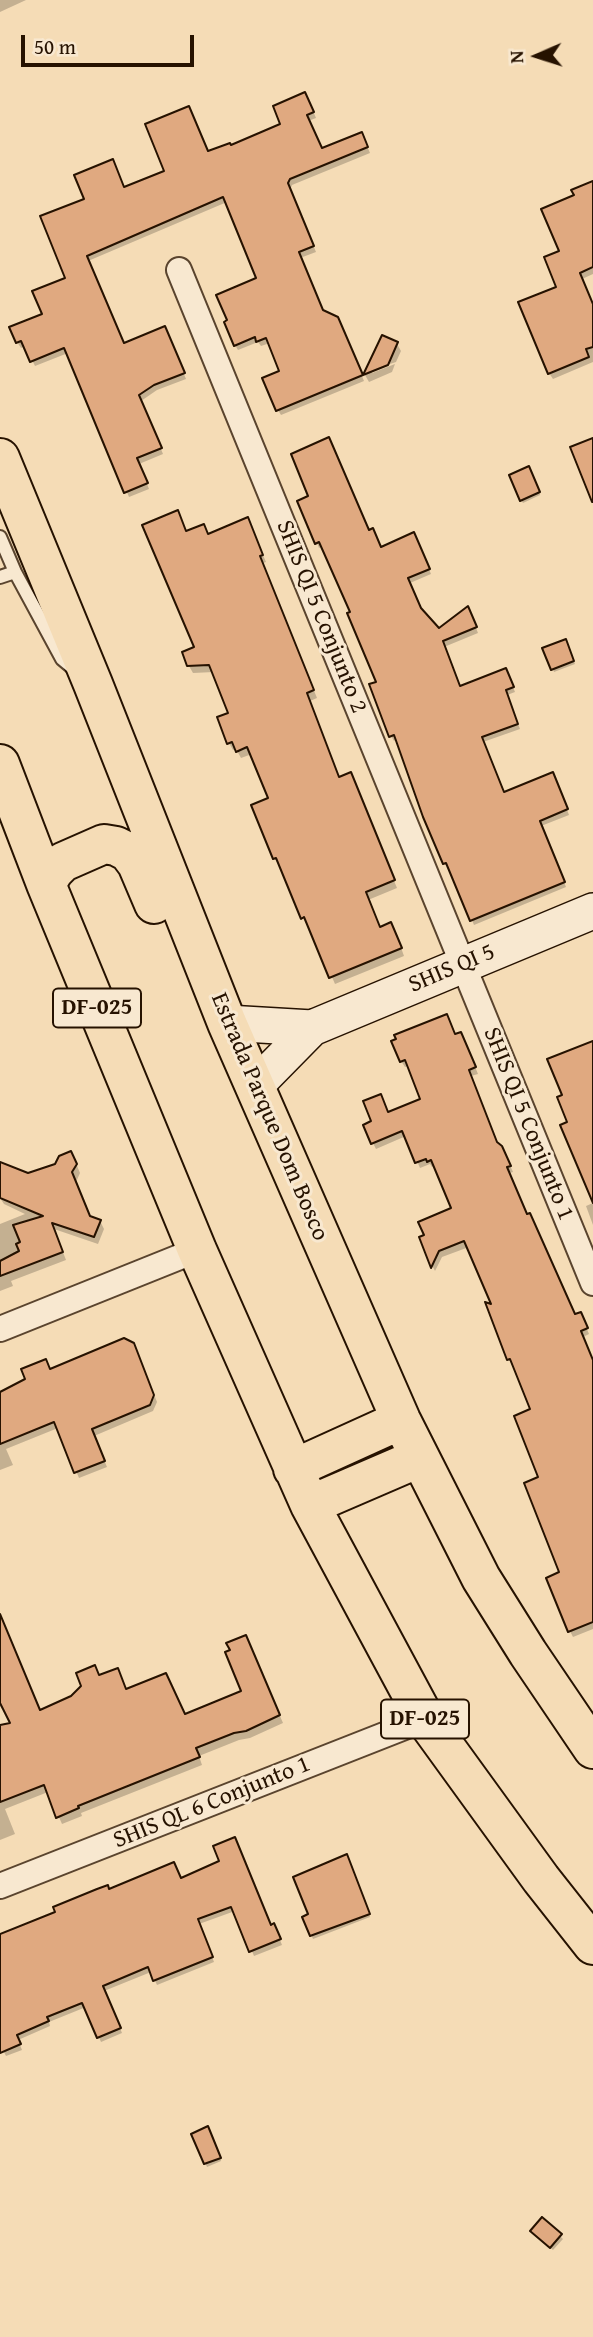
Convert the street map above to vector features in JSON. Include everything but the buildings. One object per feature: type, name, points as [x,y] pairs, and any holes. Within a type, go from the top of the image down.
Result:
[{"type":"main road","name":"Estrada Parque Dom Bosco","points":[[0,458],[227,1023],[401,1420],[481,1578],[593,1747]]},
{"type":"main road","name":"DF-025","points":[[1,767],[46,884],[197,1250],[310,1505],[425,1719],[541,1879],[593,1945]]},
{"type":"main road","points":[[46,884],[63,862],[104,844],[128,852],[137,864],[195,1003],[207,1014],[227,1023]]},
{"type":"main road","points":[[293,1469],[401,1420]]},
{"type":"main road","points":[[310,1505],[419,1458]]},
{"type":"street","name":"SHIS QI 5 Conjunto 2","points":[[179,270],[463,965]]},
{"type":"street","name":"SHIS QI 5","points":[[254,1087],[312,1027],[593,911]]},
{"type":"street","name":"SHIS QI 5 Conjunto 1","points":[[463,965],[593,1283]]},
{"type":"street","name":"SHIS QI 5","points":[[227,1023],[312,1027]]},
{"type":"street","points":[[0,1329],[197,1250]]},
{"type":"street","name":"SHIS QL 6 Conjunto 1","points":[[0,1886],[425,1719]]},
{"type":"lane","points":[[0,537],[15,572],[62,659],[93,684]]},
{"type":"lane","points":[[0,577],[15,572]]}]
